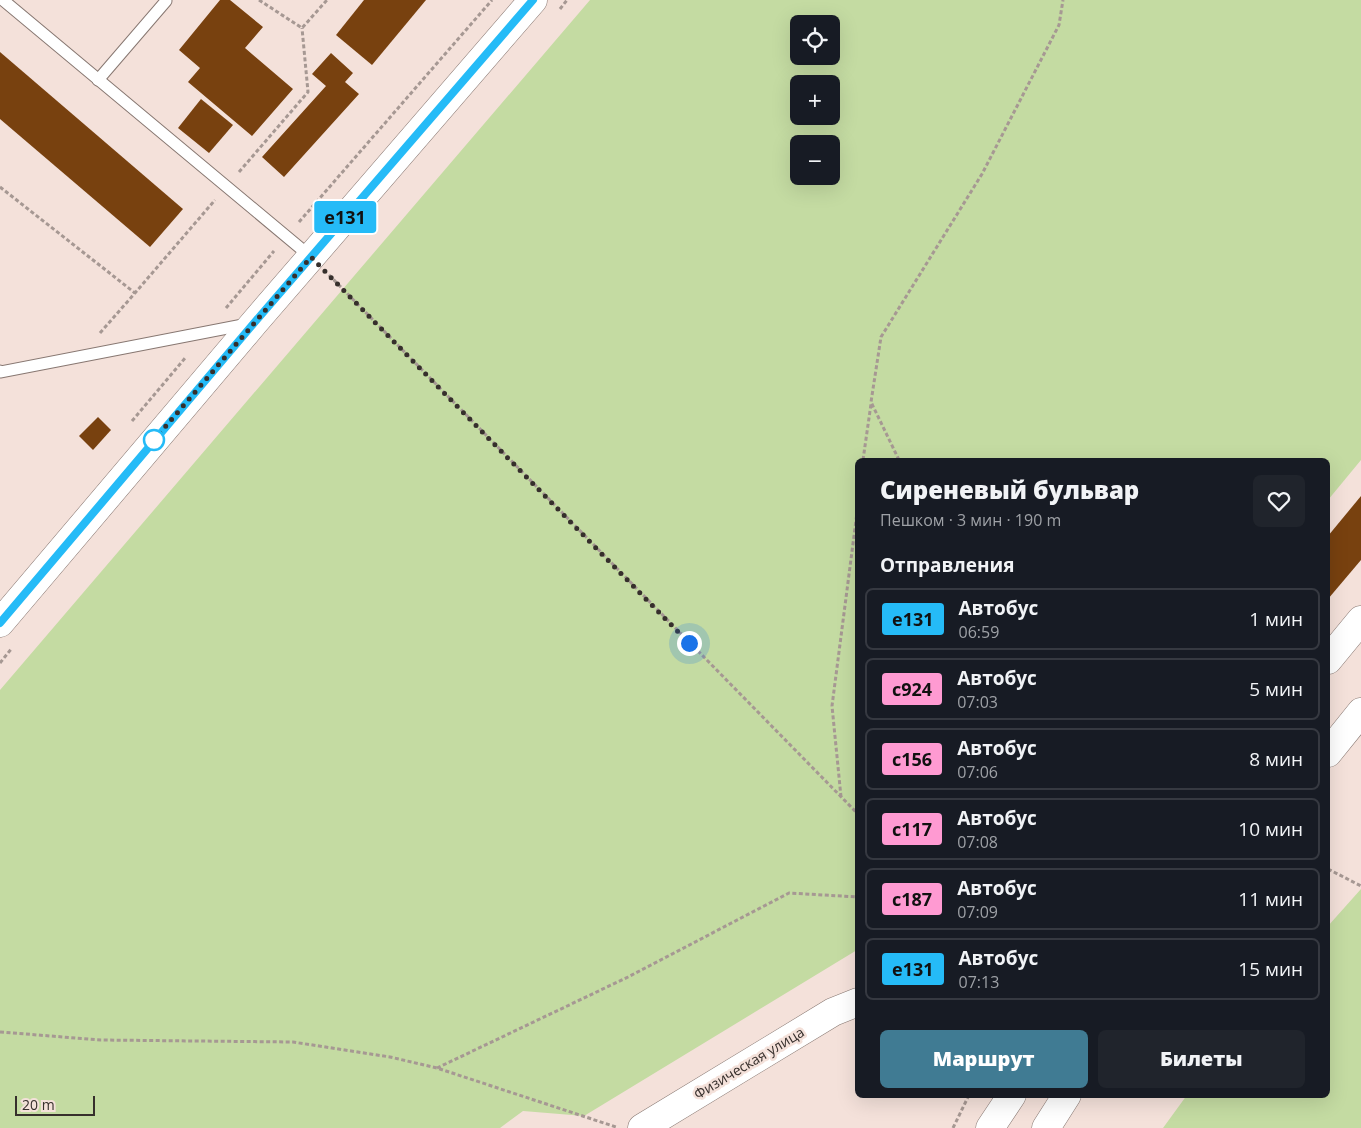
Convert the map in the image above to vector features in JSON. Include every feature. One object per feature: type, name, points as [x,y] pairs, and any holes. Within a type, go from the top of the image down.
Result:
[{"type":"main road","points":[[0,622],[254,323],[533,0]]},
{"type":"main road","points":[[1330,658],[1361,620]]},
{"type":"main road","points":[[1330,751],[1361,712]]},
{"type":"main road","name":"Физическая улица","points":[[642,1128],[846,1007]]},
{"type":"main road","points":[[990,1128],[1010,1098]]},
{"type":"main road","points":[[1046,1128],[1065,1098]]},
{"type":"lane","points":[[3,0],[311,257]]},
{"type":"lane","points":[[98,80],[166,2]]},
{"type":"lane","points":[[0,371],[78,358],[254,323]]},
{"type":"path","points":[[259,0],[302,28]]},
{"type":"path","points":[[78,358],[308,92],[302,28],[327,0]]},
{"type":"path","points":[[131,422],[286,236],[492,0]]},
{"type":"path","points":[[863,458],[881,337],[982,174],[1059,25],[1063,0]]},
{"type":"path","points":[[0,187],[135,293]]},
{"type":"path","points":[[311,257],[855,811]]},
{"type":"path","points":[[871,402],[898,458]]},
{"type":"path","points":[[841,797],[832,706],[855,528]]},
{"type":"path","points":[[1330,870],[1361,886]]},
{"type":"path","points":[[437,1068],[628,977],[789,893],[855,897]]},
{"type":"path","points":[[0,1032],[101,1040],[293,1042],[390,1056],[437,1068],[619,1128]]},
{"type":"path","points":[[953,1128],[968,1098]]},
{"type":"green space","points":[[590,0],[1361,0],[1361,460],[1330,498],[1330,458],[855,458],[855,951],[584,1116],[523,1111],[500,1128],[0,1128],[0,690]]},
{"type":"green space","points":[[1361,889],[1361,1128],[1163,1128],[1185,1098],[1330,1098],[1330,924]]},
{"type":"building","points":[[220,0],[230,0],[263,27],[245,48],[293,89],[252,136],[188,82],[200,68],[179,50]]},
{"type":"building","points":[[364,0],[426,0],[372,65],[336,35]]},
{"type":"building","points":[[0,52],[183,209],[150,247],[0,119]]},
{"type":"building","points":[[331,53],[353,73],[345,82],[359,94],[284,177],[262,157],[326,86],[312,74]]},
{"type":"building","points":[[201,99],[233,125],[209,153],[178,128]]},
{"type":"building","points":[[98,417],[111,430],[93,450],[79,436]]},
{"type":"building","points":[[1361,496],[1361,560],[1330,597],[1330,534]]},
{"type":"bus line","name":"е131","points":[[0,623],[254,323],[533,0]]},
{"type":"route","points":[[154,440],[311,257],[689,643]]}]
